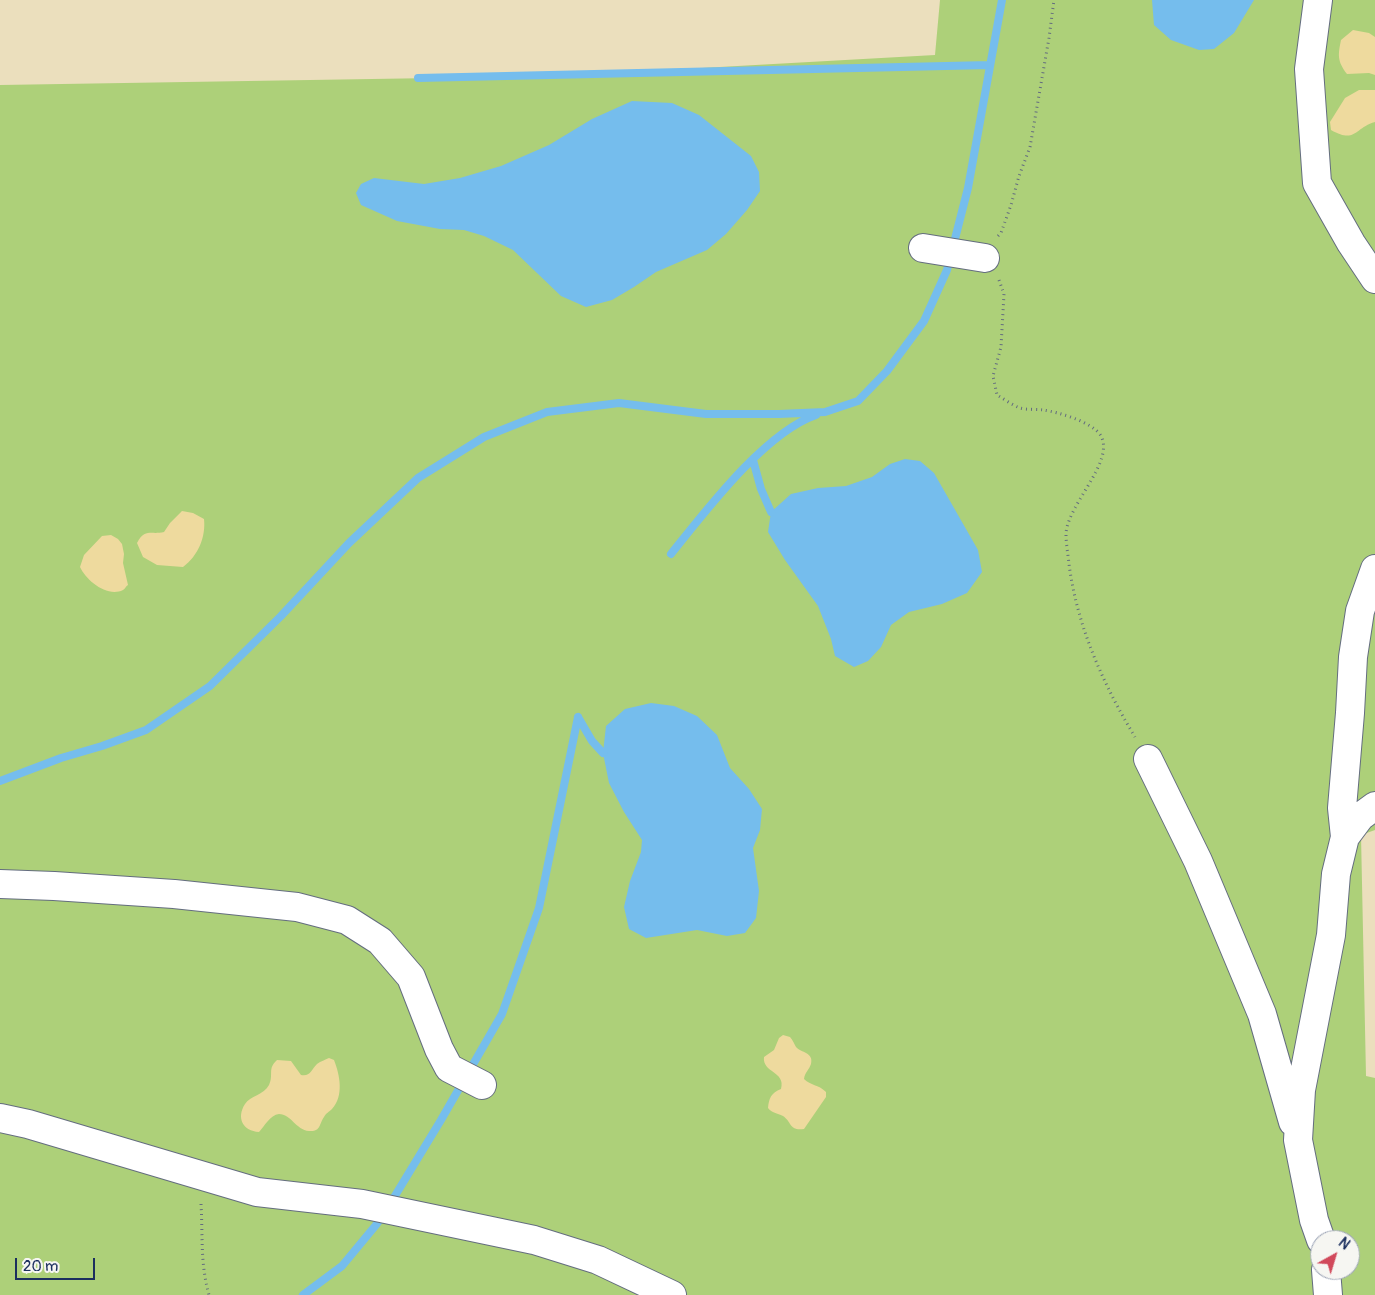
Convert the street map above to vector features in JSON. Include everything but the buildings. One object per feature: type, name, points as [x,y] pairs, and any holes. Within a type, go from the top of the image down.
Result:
[{"type":"street","points":[[1318,0],[1309,69],[1317,183],[1351,243],[1375,279]]},
{"type":"street","points":[[928,249],[977,257]]},
{"type":"street","points":[[1298,1140],[1301,1090],[1330,935],[1336,874],[1345,837],[1342,808],[1350,713],[1352,657],[1360,611],[1375,569]]},
{"type":"street","points":[[1148,759],[1198,861],[1262,1014],[1298,1140],[1317,1230]]},
{"type":"street","points":[[1345,837],[1360,817],[1375,806]]},
{"type":"street","points":[[0,884],[174,894],[298,907],[347,920],[380,941],[411,977],[439,1049],[449,1068],[482,1085]]},
{"type":"street","points":[[0,1118],[28,1124],[257,1192],[368,1206],[544,1243],[598,1260],[672,1295]]},
{"type":"street","points":[[1327,1280],[1328,1295]]},
{"type":"path","points":[[977,257],[986,251],[1001,232],[1030,147],[1054,0]]},
{"type":"path","points":[[977,257],[993,262],[1004,294],[1001,347],[993,376],[997,395],[1020,408],[1045,410],[1092,426],[1101,437],[1103,456],[1078,501],[1066,532],[1072,585],[1082,626],[1101,671],[1122,715],[1148,759]]},
{"type":"path","points":[[197,1175],[202,1228],[201,1254],[203,1275],[209,1295]]},
{"type":"green space","points":[[940,0],[1375,0],[1375,830],[1361,835],[1366,1076],[1375,1078],[1375,1295],[0,1295],[0,85],[558,76],[935,55]]},
{"type":"sand","points":[[1353,30],[1369,33],[1375,37],[1375,75],[1369,73],[1347,74],[1341,65],[1339,54],[1341,40]]},
{"type":"sand","points":[[1359,90],[1375,90],[1375,122],[1354,134],[1345,136],[1331,130],[1330,122],[1345,98]]},
{"type":"sand","points":[[182,511],[193,513],[204,519],[204,533],[200,546],[188,563],[183,567],[157,565],[143,557],[137,543],[140,538],[149,533],[164,532]]},
{"type":"sand","points":[[111,535],[122,544],[123,563],[128,585],[123,590],[117,592],[104,590],[92,582],[80,567],[84,555],[102,536]]},
{"type":"sand","points":[[783,1035],[790,1037],[798,1049],[811,1057],[811,1064],[804,1079],[826,1092],[826,1097],[804,1129],[796,1129],[786,1118],[768,1108],[771,1096],[781,1089],[782,1083],[764,1062],[764,1057],[774,1050],[779,1038]]},
{"type":"sand","points":[[329,1058],[334,1060],[336,1066],[340,1085],[339,1092],[336,1104],[325,1116],[318,1129],[313,1131],[304,1130],[287,1117],[279,1114],[270,1119],[259,1132],[245,1126],[241,1119],[242,1109],[247,1101],[267,1088],[272,1066],[277,1060],[291,1061],[301,1075],[304,1075],[308,1074],[317,1064]]},
{"type":"water","points":[[1152,0],[1254,0],[1234,33],[1214,49],[1199,50],[1171,40],[1154,25]]},
{"type":"water","points":[[632,101],[672,103],[699,115],[751,156],[759,172],[760,191],[747,210],[726,234],[707,250],[656,272],[612,300],[586,307],[561,296],[513,250],[484,236],[464,230],[440,229],[397,221],[361,205],[356,193],[361,184],[374,178],[424,184],[460,178],[501,166],[549,145],[592,119]]},
{"type":"water","points":[[905,459],[920,461],[934,473],[978,550],[982,572],[967,593],[942,604],[909,612],[891,625],[881,647],[868,661],[854,667],[835,656],[831,639],[818,606],[785,560],[768,532],[771,512],[791,494],[818,488],[846,486],[872,477],[890,464]]},
{"type":"water","points":[[651,703],[674,706],[697,716],[717,735],[730,768],[749,789],[762,809],[760,830],[753,848],[759,891],[756,918],[745,933],[727,936],[697,930],[646,938],[629,929],[624,907],[630,881],[641,852],[642,840],[624,812],[609,783],[603,753],[606,726],[625,709]]},
{"type":"waterway","points":[[0,781],[61,758],[146,730],[210,686],[281,616],[349,543],[418,478],[484,437],[547,412],[619,403],[706,414],[779,414],[825,412],[858,401],[887,371],[924,321],[947,270],[968,188],[1002,0]]},
{"type":"waterway","points":[[418,78],[990,65]]},
{"type":"waterway","points":[[671,554],[718,496],[756,456],[776,438],[796,424],[816,415]]},
{"type":"waterway","points":[[753,460],[761,489],[771,512]]},
{"type":"waterway","points":[[578,717],[592,741],[603,753]]},
{"type":"waterway","points":[[390,1204],[502,1014],[539,908],[578,717]]},
{"type":"waterway","points":[[303,1295],[342,1266],[384,1214]]}]
